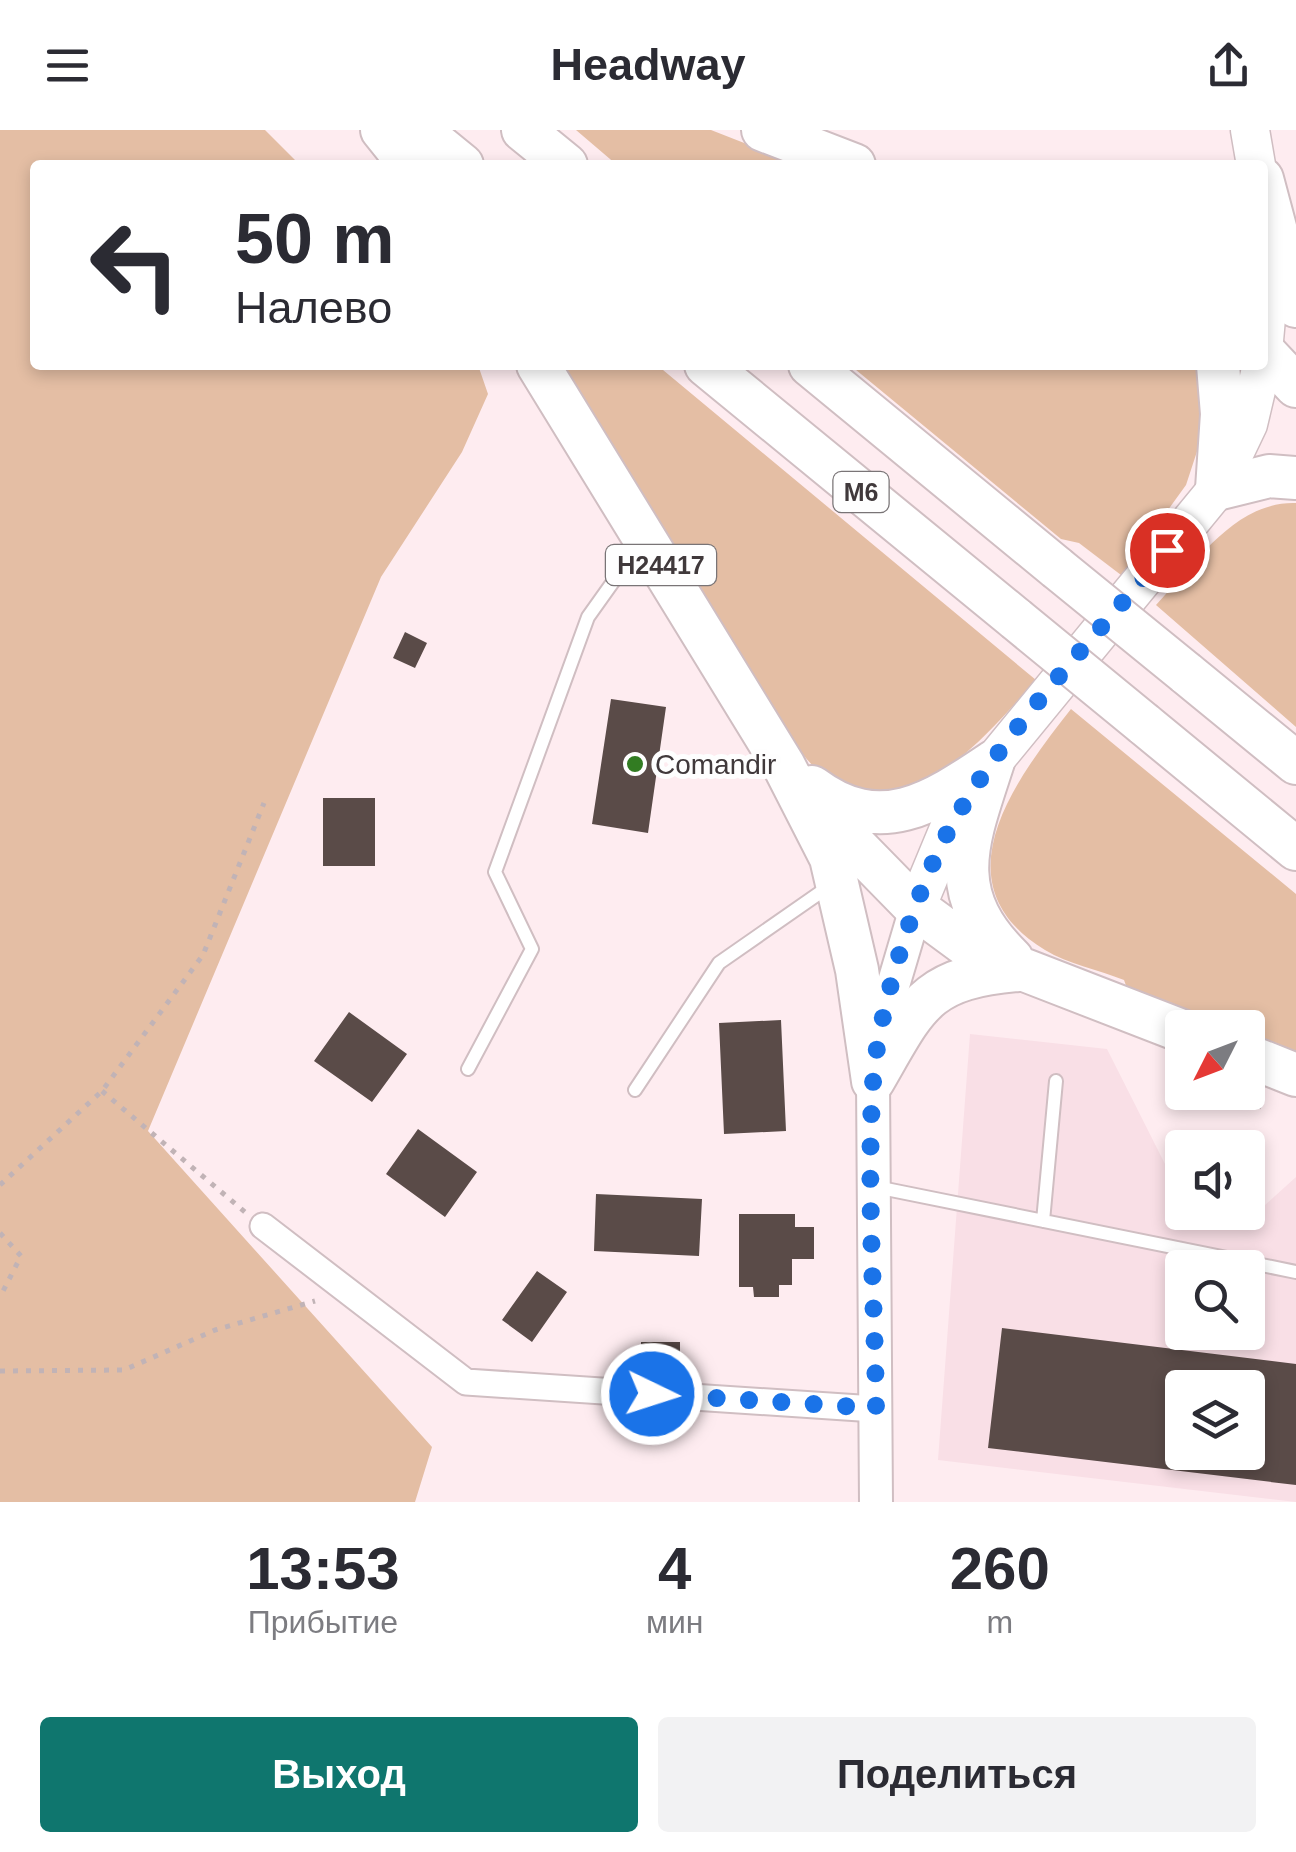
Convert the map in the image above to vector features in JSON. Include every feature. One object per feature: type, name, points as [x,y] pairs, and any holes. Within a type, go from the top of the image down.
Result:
[{"type":"highway","points":[[382,130],[406,160]]},
{"type":"highway","points":[[419,130],[456,160]]},
{"type":"highway","points":[[524,130],[560,160]]},
{"type":"highway","points":[[763,130],[841,160]]},
{"type":"highway","points":[[1268,208],[1296,306]]},
{"type":"highway","points":[[1268,362],[1296,386]]},
{"type":"highway","name":"Н24417","points":[[541,370],[784,766],[832,802],[863,814],[898,811],[943,796],[993,762]]},
{"type":"highway","name":"М6","points":[[712,370],[1296,849]]},
{"type":"highway","name":"М6","points":[[816,370],[1296,763]]},
{"type":"highway","points":[[1218,370],[1222,414],[1216,489],[1269,476],[1296,478]]},
{"type":"highway","name":"Н24417","points":[[993,762],[969,835],[965,878],[972,907],[988,935],[1024,970],[1165,1024]]},
{"type":"highway","points":[[784,766],[831,858],[857,970],[873,1080]]},
{"type":"highway","points":[[784,766],[830,822],[916,908],[973,950],[1024,970]]},
{"type":"highway","points":[[873,1080],[914,1011],[940,990],[969,974],[1024,970]]},
{"type":"highway","points":[[1265,1063],[1296,1075]]},
{"type":"main road","name":"Н24417","points":[[993,762],[1216,489],[1248,424],[1260,370]]},
{"type":"main road","points":[[916,908],[948,832],[993,762]]},
{"type":"street","points":[[876,1502],[873,1080],[892,989],[916,908]]},
{"type":"street","points":[[262,1226],[466,1382],[876,1408]]},
{"type":"lane","points":[[468,1069],[532,950],[495,872],[588,617],[644,538]]},
{"type":"lane","points":[[635,1090],[719,964],[837,880]]},
{"type":"lane","points":[[1043,1221],[1056,1081]]},
{"type":"lane","points":[[874,1187],[1296,1272]]},
{"type":"path","points":[[0,1185],[102,1091],[203,956],[264,803]]},
{"type":"path","points":[[102,1091],[262,1226]]},
{"type":"path","points":[[0,1233],[20,1256],[0,1297]]},
{"type":"path","points":[[0,1372],[124,1370],[215,1330],[348,1291]]},
{"type":"shaded area","points":[[0,130],[265,130],[295,160],[30,160],[30,370],[480,370],[488,394],[462,452],[381,577],[148,1131],[432,1447],[415,1502],[0,1502]]},
{"type":"shaded area","points":[[576,130],[711,130],[787,160],[611,160]]},
{"type":"shaded area","points":[[566,370],[663,370],[1036,680],[956,761],[907,789],[880,794],[852,791],[830,781],[779,723]]},
{"type":"shaded area","points":[[856,370],[1202,370],[1207,421],[1186,485],[1121,575],[1079,543],[1061,539]]},
{"type":"shaded area","points":[[1296,503],[1296,727],[1156,605],[1201,554],[1235,524],[1274,505]]},
{"type":"shaded area","points":[[1071,709],[1296,894],[1296,1057],[1265,1045],[1265,1010],[1177,1010],[1128,991],[1124,980],[1054,955],[1012,923],[995,894],[991,862],[996,830],[1029,766]]},
{"type":"shaded area","points":[[970,1034],[1107,1049],[1165,1164],[1165,1230],[1265,1230],[1265,1205],[1296,1177],[1296,1502],[938,1460]]},
{"type":"building","points":[[405,632],[427,643],[415,668],[393,658]]},
{"type":"building","points":[[611,699],[666,707],[648,833],[592,824]]},
{"type":"building","points":[[323,798],[375,798],[375,866],[323,866]]},
{"type":"building","points":[[349,1012],[407,1054],[372,1102],[314,1061]]},
{"type":"building","points":[[781,1020],[786,1131],[724,1134],[719,1023]]},
{"type":"building","points":[[418,1129],[477,1172],[445,1217],[386,1174]]},
{"type":"building","points":[[596,1194],[702,1199],[699,1256],[594,1251]]},
{"type":"building","points":[[739,1214],[795,1214],[795,1227],[814,1227],[814,1259],[792,1259],[792,1285],[779,1285],[779,1297],[754,1297],[753,1287],[739,1287]]},
{"type":"building","points":[[537,1271],[567,1292],[532,1342],[502,1320]]},
{"type":"building","points":[[1002,1328],[1296,1364],[1296,1485],[1171,1470],[1265,1470],[1265,1370],[1165,1370],[1165,1469],[988,1448]]},
{"type":"building","points":[[641,1342],[680,1342],[680,1379],[640,1378]]},
{"type":"place","name":"Comandir","points":[[635,764]]},
{"type":"route","points":[[652,1394],[876,1408],[873,1080],[892,989],[916,908],[948,832],[993,762],[1167,550]]}]
